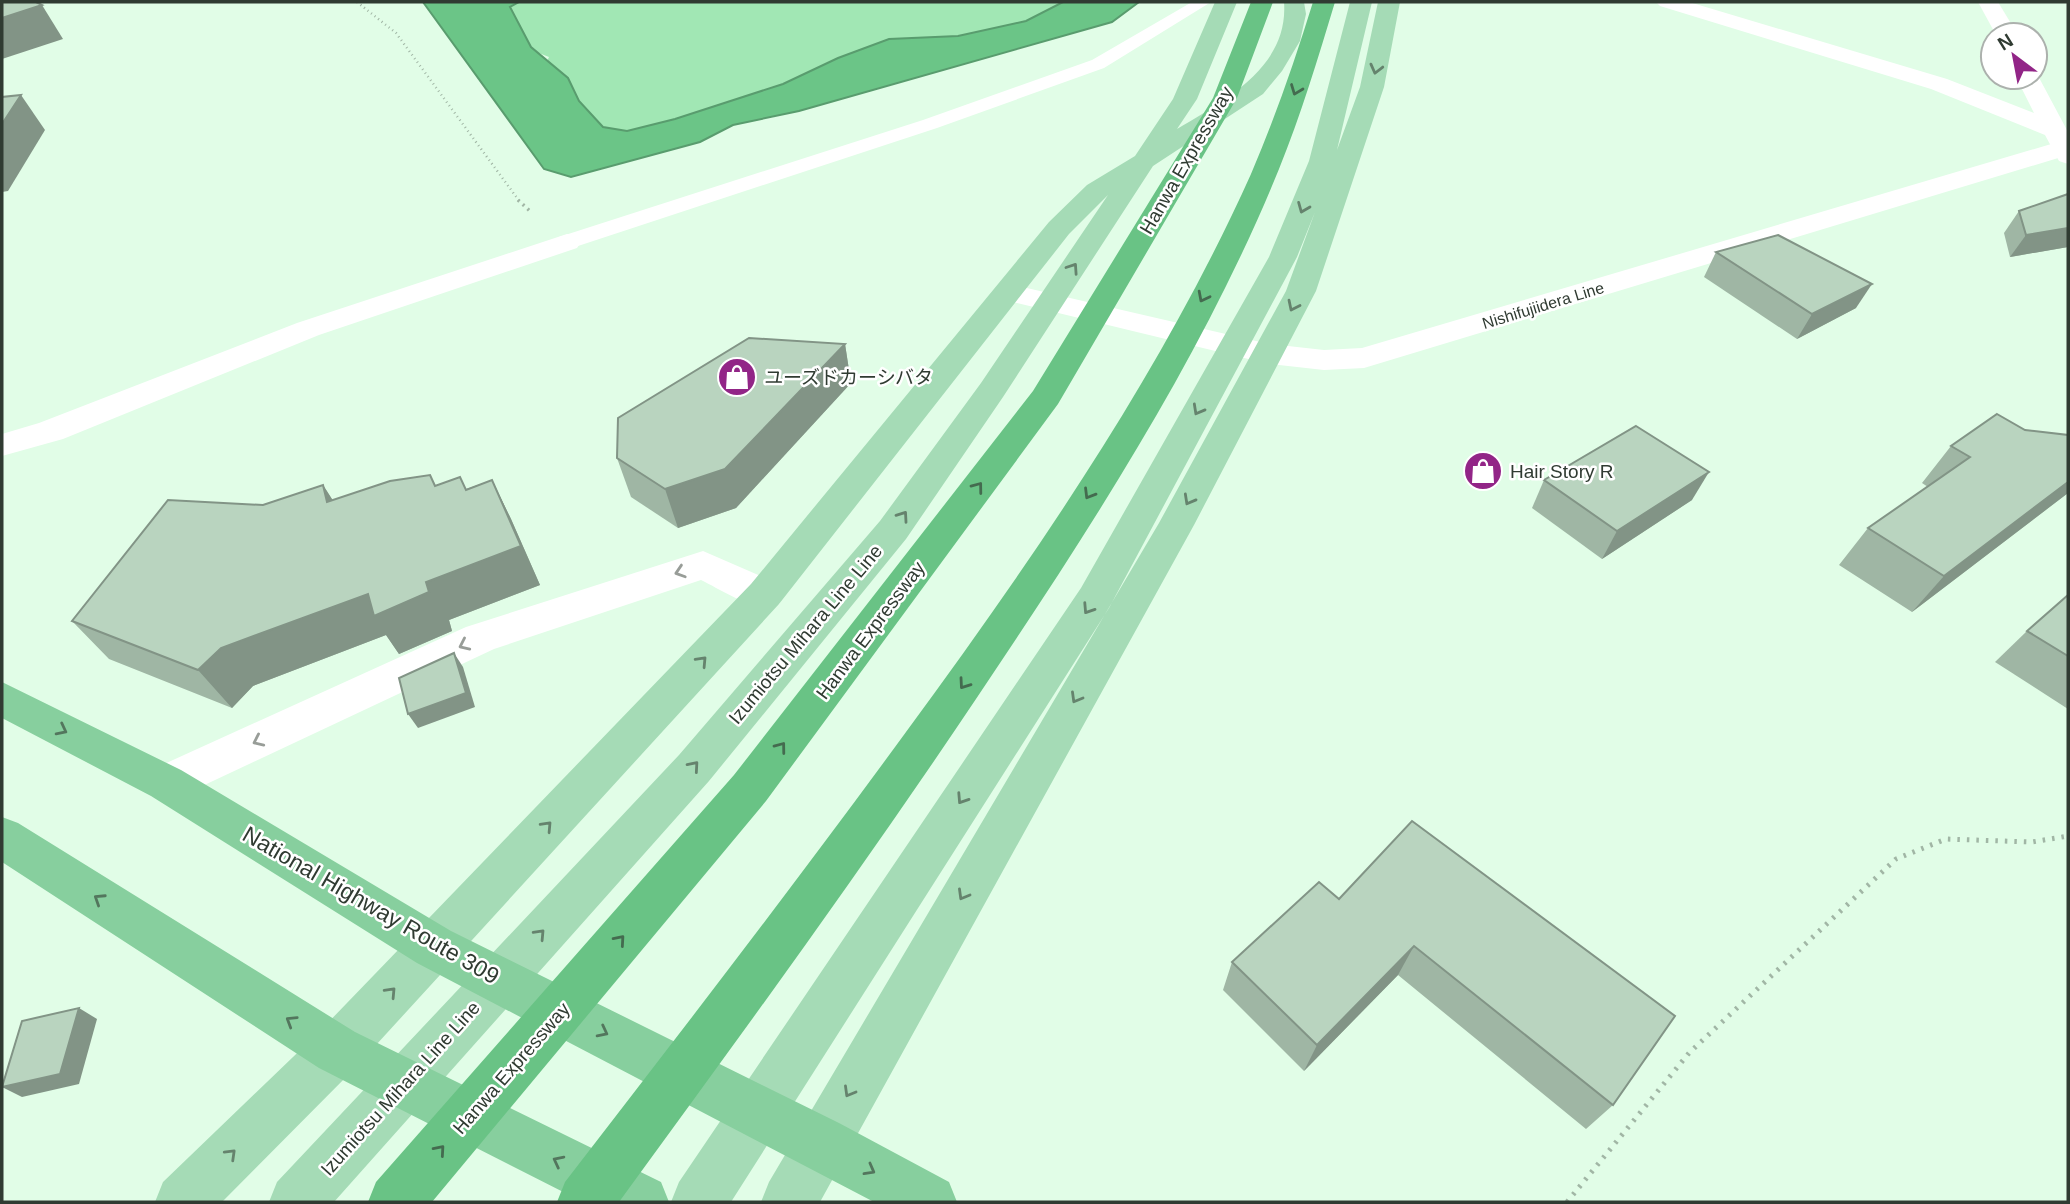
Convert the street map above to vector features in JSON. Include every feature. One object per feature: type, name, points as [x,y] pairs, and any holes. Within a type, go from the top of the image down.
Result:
[{"type":"highway","name":"Hanwa Expressway","points":[[396,1202],[750,788],[1046,397],[1226,98],[1262,2]]},
{"type":"highway","points":[[585,1202],[825,882],[1047,565],[1184,335],[1255,195],[1299,82],[1324,2]]},
{"type":"highway","name":"National Highway Route 309","points":[[2,699],[166,783],[434,947],[820,1142],[929,1202]]},
{"type":"highway","points":[[2,837],[337,1050],[641,1202]]},
{"type":"main road","name":"Izumiotsu Mihara Line Line","points":[[297,1202],[694,768],[893,530],[992,390],[1185,99],[1226,2]]},
{"type":"main road","points":[[183,1202],[337,1050],[765,594],[1010,293],[1059,228],[1096,191],[1246,97],[1267,78],[1288,43],[1296,8],[1294,2]]},
{"type":"main road","points":[[699,1202],[1101,586],[1283,257],[1322,161],[1361,2]]},
{"type":"main road","points":[[789,1202],[820,1142],[1162,549],[1269,355],[1301,291],[1372,87],[1389,2]]},
{"type":"street","points":[[1667,2],[1707,6],[1940,84],[2064,145]]},
{"type":"street","points":[[1988,2],[1999,21]]},
{"type":"street","points":[[2035,91],[2064,145]]},
{"type":"street","name":"Nishifujiidera Line","points":[[1010,293],[1269,355],[1325,360],[1364,358],[2064,145]]},
{"type":"street","points":[[2,444],[51,431],[308,329],[567,242]]},
{"type":"street","points":[[166,783],[480,638],[703,565],[765,594]]},
{"type":"lane","points":[[567,242],[930,124],[1098,64],[1203,2]]},
{"type":"path","points":[[357,2],[396,33],[521,204],[567,242]]},
{"type":"path","points":[[1567,1202],[1689,1053],[1896,859],[1946,839],[2032,842],[2068,836]]},
{"type":"shaded area","points":[[423,2],[519,2],[510,7],[531,47],[568,78],[579,101],[603,127],[627,131],[675,119],[783,84],[838,58],[889,39],[958,36],[1026,21],[1063,2],[1139,2],[1112,22],[799,111],[733,125],[700,142],[571,177],[544,169]]},
{"type":"shaded area","points":[[495,2],[1069,2],[1014,27],[813,75],[639,136],[574,127],[540,76],[549,57],[508,41]]},
{"type":"building","points":[[2,2],[36,2],[42,5],[2,18]]},
{"type":"building","points":[[21,95],[2,124],[2,97]]},
{"type":"building","points":[[2068,194],[2068,228],[2026,235],[2019,211]]},
{"type":"building","points":[[1778,235],[1872,284],[1812,314],[1716,252]]},
{"type":"building","points":[[749,338],[845,344],[725,469],[665,489],[617,458],[618,418]]},
{"type":"building","points":[[1997,414],[2025,430],[2068,435],[2068,482],[1944,576],[1868,528],[1970,457],[1951,446]]},
{"type":"building","points":[[1636,426],[1709,472],[1617,531],[1544,480]]},
{"type":"building","points":[[430,475],[435,486],[460,477],[466,490],[492,480],[521,546],[426,582],[429,592],[374,616],[368,594],[221,648],[198,670],[72,621],[168,500],[263,505],[323,485],[327,502],[390,481]]},
{"type":"building","points":[[2068,595],[2068,656],[2027,631]]},
{"type":"building","points":[[454,653],[466,693],[408,714],[399,678]]},
{"type":"building","points":[[1412,821],[1675,1016],[1613,1105],[1414,946],[1317,1045],[1232,962],[1319,882],[1339,899]]},
{"type":"building","points":[[79,1008],[60,1074],[2,1087],[22,1021]]},
{"type":"place","name":"ユーズドカーシバタ","points":[[737,377]]},
{"type":"place","name":"Hair Story R","points":[[1483,471]]}]
